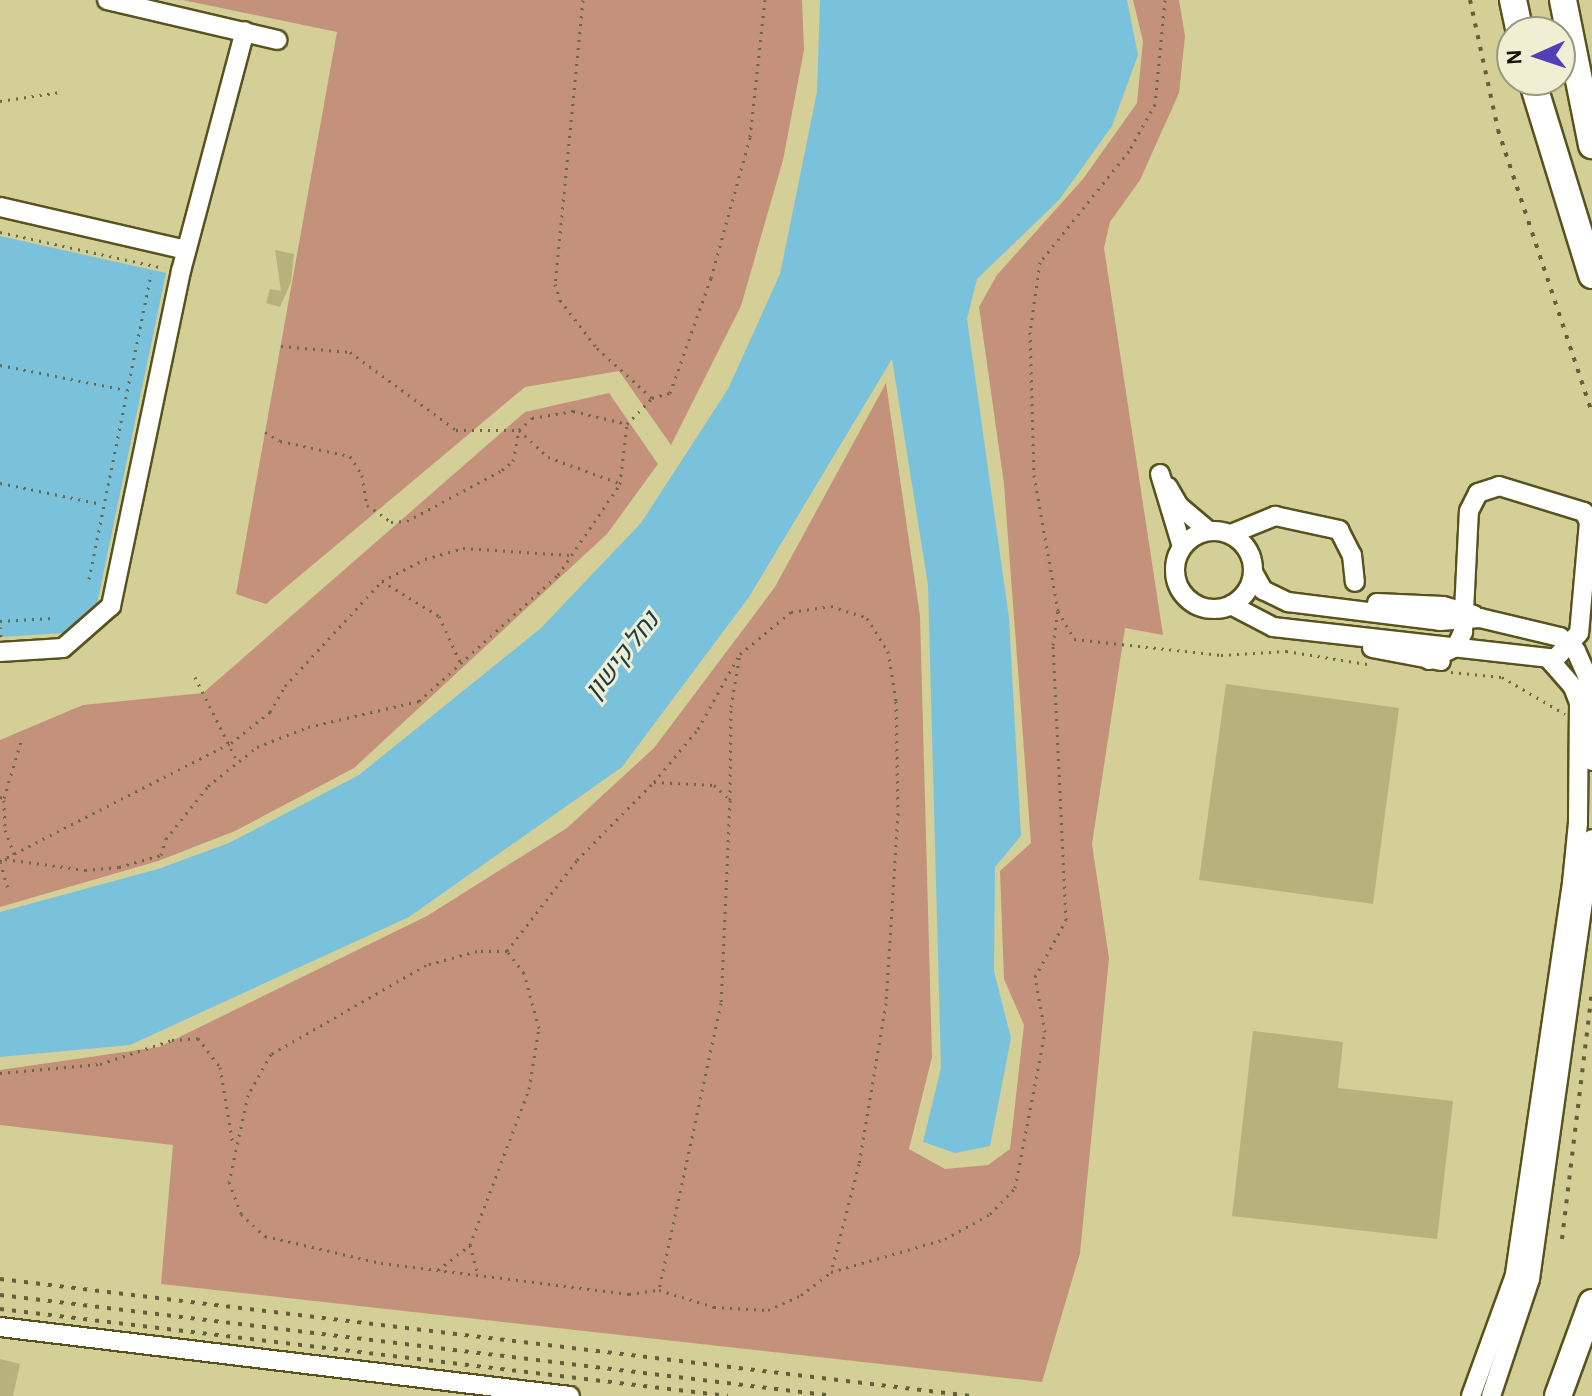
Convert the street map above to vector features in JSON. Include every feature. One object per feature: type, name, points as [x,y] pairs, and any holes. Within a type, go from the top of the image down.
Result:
[{"type":"highway","points":[[1563,0],[1592,145]]},
{"type":"highway","points":[[1537,96],[1592,275]]},
{"type":"highway","points":[[1558,1396],[1592,1303]]},
{"type":"street","points":[[107,0],[277,40]]},
{"type":"street","points":[[6,646],[63,648],[111,606],[186,250],[245,31]]},
{"type":"street","points":[[0,207],[186,250]]},
{"type":"street","points":[[1289,519],[1258,534],[1246,592],[1231,605],[1206,608],[1184,595],[1175,571],[1182,547],[1160,474],[1179,506],[1209,531],[1231,534],[1265,519],[1289,519],[1339,530],[1352,555],[1355,582]]},
{"type":"street","points":[[1435,666],[1456,647],[1469,616],[1469,511],[1478,493],[1499,486],[1584,512],[1589,522],[1579,633],[1552,662]]},
{"type":"street","points":[[1182,547],[1209,531]]},
{"type":"street","points":[[1231,534],[1263,590],[1288,602],[1469,616],[1560,637],[1569,645],[1590,683],[1592,761]]},
{"type":"street","points":[[1231,605],[1273,627],[1331,636],[1485,650],[1552,662],[1573,687],[1580,723],[1572,883],[1515,1275],[1471,1396]]},
{"type":"street","points":[[1331,636],[1435,666],[1485,650]]},
{"type":"street","points":[[1491,1396],[1530,1279],[1592,839]]},
{"type":"street","points":[[0,1327],[570,1396]]},
{"type":"path","points":[[583,0],[555,284],[560,300],[609,362],[652,398]]},
{"type":"path","points":[[2,861],[85,870],[146,861],[161,855],[166,839],[208,786],[237,761],[278,736],[419,701],[558,575],[620,484],[627,424],[652,398],[670,393],[711,278],[750,137],[765,0]]},
{"type":"path","points":[[1165,0],[1155,104],[1129,151],[1040,262],[1030,332],[1032,434],[1043,537],[1058,611],[1074,639],[1221,655],[1286,651],[1379,665]]},
{"type":"path","points":[[0,101],[60,92]]},
{"type":"path","points":[[0,232],[171,269]]},
{"type":"path","points":[[89,579],[151,273]]},
{"type":"path","points":[[140,324],[155,326]]},
{"type":"path","points":[[281,346],[350,352],[456,430],[519,430],[548,457],[620,484]]},
{"type":"path","points":[[0,365],[127,390]]},
{"type":"path","points":[[265,432],[280,441],[350,456],[362,475],[367,505],[391,522],[407,521],[502,470],[513,461],[519,430],[532,418],[573,411],[627,424]]},
{"type":"path","points":[[116,438],[131,441]]},
{"type":"path","points":[[0,483],[103,504]]},
{"type":"path","points":[[98,527],[113,530]]},
{"type":"path","points":[[2,861],[231,743],[270,712],[285,686],[382,581],[425,559],[463,548],[570,555]]},
{"type":"path","points":[[382,581],[431,608],[461,664]]},
{"type":"path","points":[[507,951],[577,860],[654,782],[698,729],[740,654],[791,612],[831,606],[867,618],[888,651],[892,676],[898,813],[886,1003],[859,1164],[831,1272]]},
{"type":"path","points":[[507,951],[477,951],[426,965],[271,1054],[248,1095],[233,1149],[229,1182],[241,1214],[265,1236],[381,1263],[629,1294],[659,1290],[714,1307],[768,1310],[801,1295],[831,1272],[945,1239],[990,1214],[1015,1188],[1045,1032],[1035,977],[1066,920],[1053,645],[1058,611]]},
{"type":"path","points":[[0,621],[52,618]]},
{"type":"path","points":[[0,627],[0,639],[6,646]]},
{"type":"path","points":[[659,1290],[721,1003],[731,707],[740,654]]},
{"type":"path","points":[[1435,666],[1502,677],[1580,723]]},
{"type":"path","points":[[195,677],[231,743],[237,761]]},
{"type":"path","points":[[14,854],[5,830],[2,798],[22,738]]},
{"type":"path","points":[[654,782],[714,785],[730,800]]},
{"type":"path","points":[[2,861],[9,891]]},
{"type":"path","points":[[438,1270],[470,1245],[529,1089],[539,1028],[524,973],[507,951]]},
{"type":"path","points":[[0,1073],[100,1064],[172,1040],[198,1038],[220,1067],[233,1149]]},
{"type":"path","points":[[470,1245],[478,1275]]},
{"type":"shaded area","points":[[183,0],[802,0],[804,50],[783,160],[741,306],[671,445],[619,371],[525,387],[266,604],[236,594],[337,32]]},
{"type":"shaded area","points":[[1133,0],[1179,0],[1185,36],[1179,93],[1140,180],[1110,222],[1104,248],[1163,635],[1125,628],[1092,844],[1109,958],[1080,1253],[1042,1382],[161,1284],[173,1145],[0,1125],[0,1070],[159,1047],[427,916],[567,828],[654,748],[775,587],[886,383],[920,616],[932,1057],[909,1149],[945,1169],[988,1165],[1010,1149],[1024,1025],[1004,979],[1000,871],[1031,843],[1004,484],[979,307],[997,275],[1083,179],[1137,103],[1143,41]]},
{"type":"shaded area","points":[[609,393],[658,464],[607,534],[354,768],[235,831],[158,861],[0,907],[0,740],[83,705],[203,693],[525,412]]},
{"type":"water","name":"נחל קישון","points":[[820,0],[1127,0],[1138,55],[1112,126],[1059,200],[977,279],[967,319],[1009,618],[1021,836],[995,867],[994,971],[1011,1038],[990,1146],[955,1153],[923,1142],[941,1068],[928,585],[892,359],[749,597],[622,767],[409,917],[130,1045],[0,1057],[0,912],[158,869],[229,843],[359,775],[541,628],[641,523],[728,389],[780,274],[817,92]]},
{"type":"water","points":[[0,236],[166,273],[97,604],[64,633],[0,637]]},
{"type":"building","points":[[275,250],[294,254],[291,282],[280,307],[266,303],[270,289],[281,291]]},
{"type":"building","points":[[1226,684],[1399,708],[1373,904],[1199,880]]},
{"type":"building","points":[[1253,1031],[1343,1042],[1338,1088],[1453,1101],[1437,1239],[1232,1216]]},
{"type":"building","points":[[0,1359],[20,1364],[13,1396],[0,1396]]},
{"type":"railway","points":[[1470,0],[1498,130],[1592,413]]},
{"type":"railway","points":[[1562,1239],[1592,992]]},
{"type":"railway","points":[[0,1279],[971,1396]]},
{"type":"railway","points":[[0,1295],[834,1396]]},
{"type":"railway","points":[[0,1309],[728,1396]]}]
